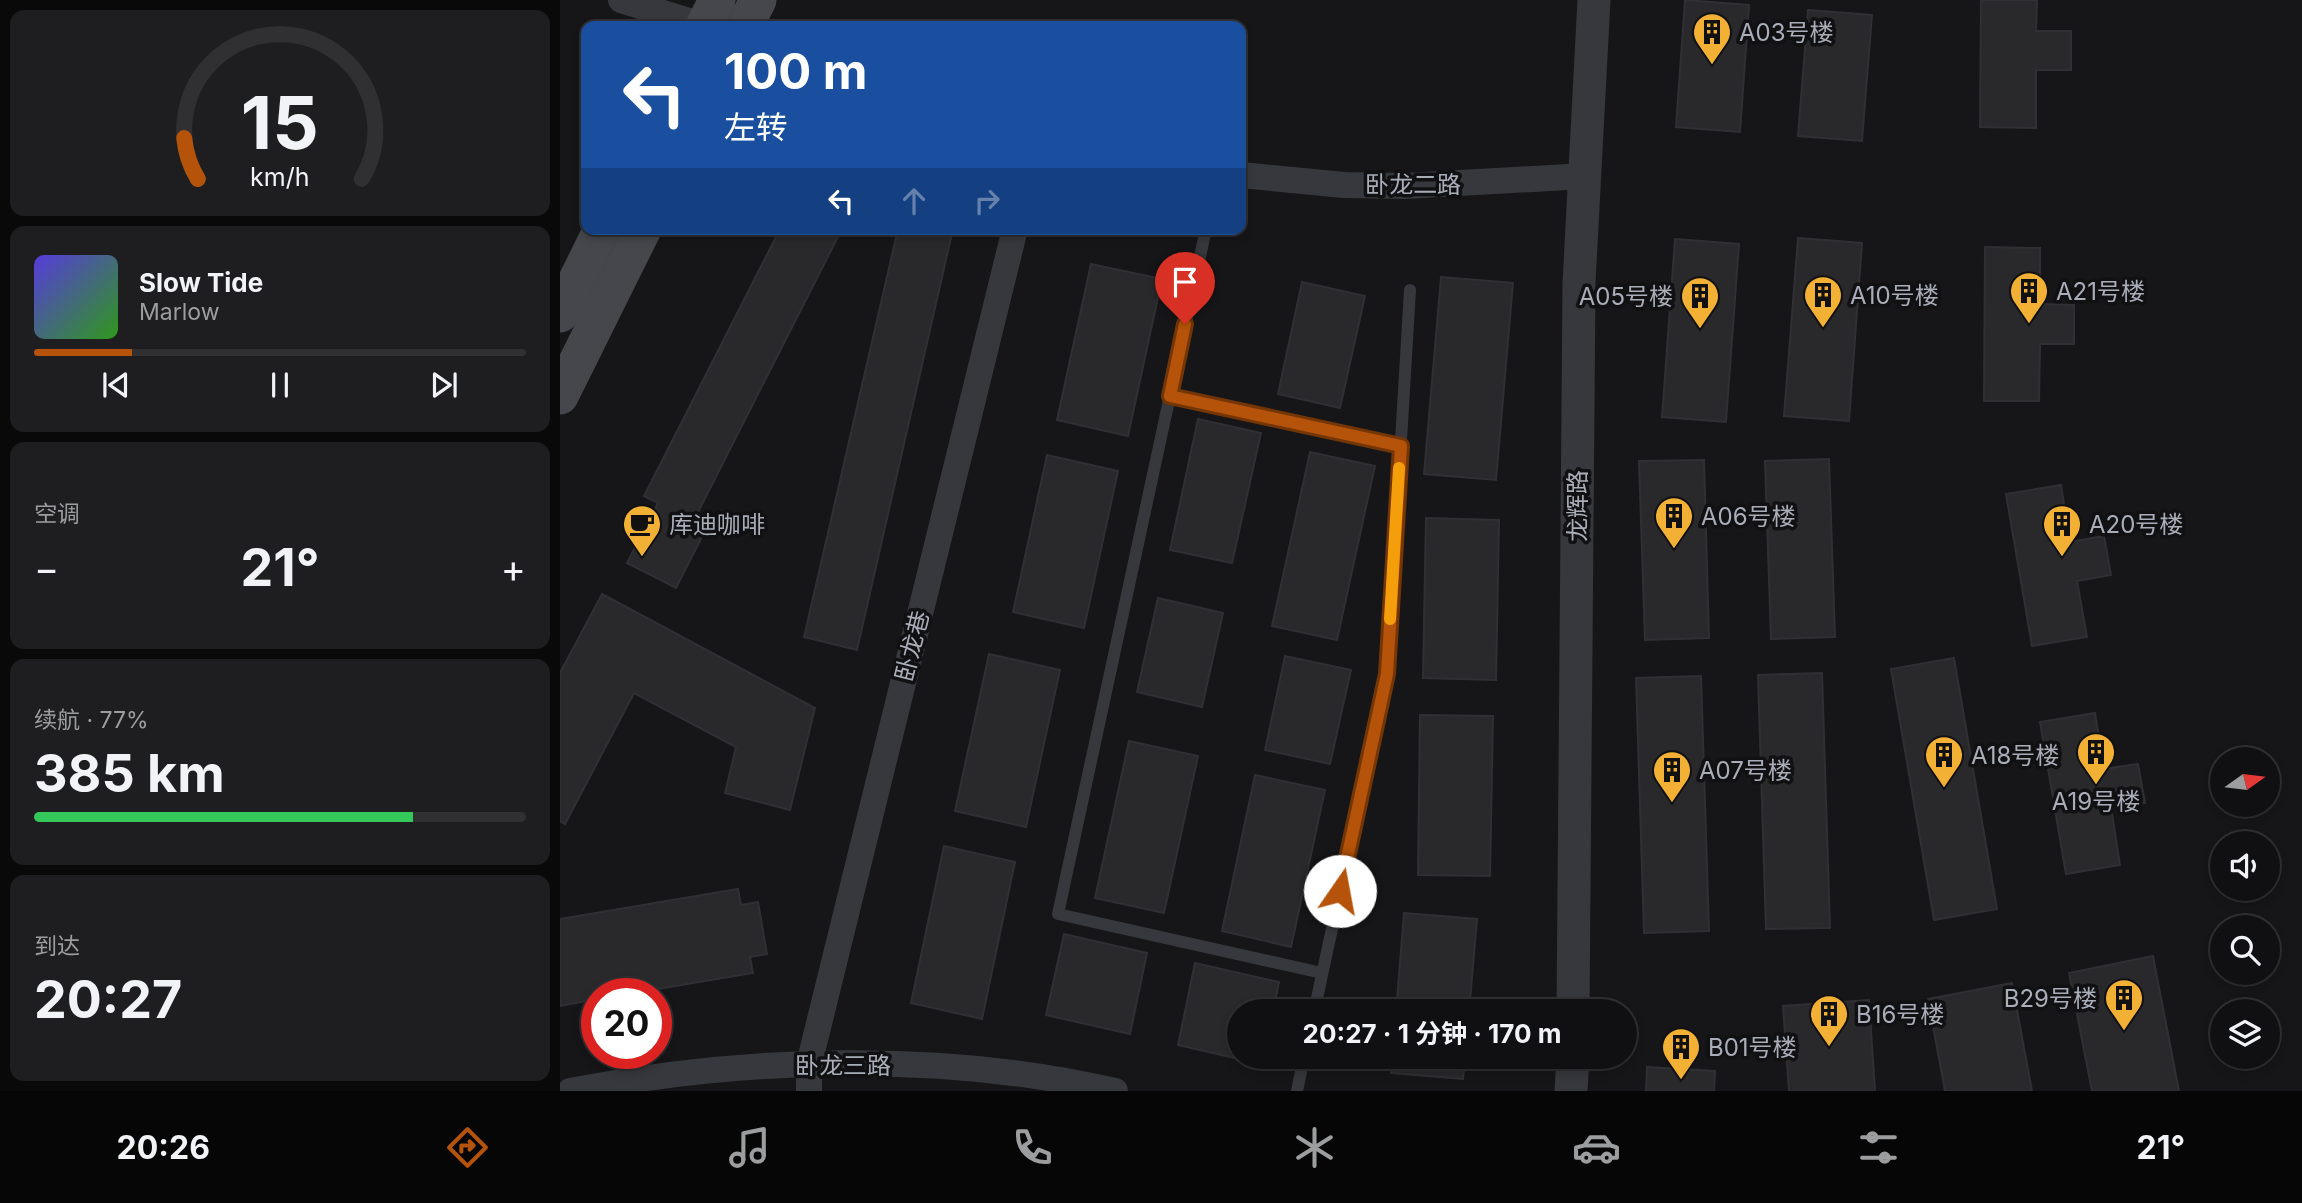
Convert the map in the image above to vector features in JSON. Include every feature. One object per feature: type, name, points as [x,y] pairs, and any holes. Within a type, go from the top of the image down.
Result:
[{"type":"main road","points":[[706,21],[717,0]]},
{"type":"main road","points":[[748,21],[758,0]]},
{"type":"main road","points":[[560,314],[599,235]]},
{"type":"main road","points":[[560,396],[640,235]]},
{"type":"street","points":[[621,0],[688,21]]},
{"type":"street","name":"龙辉路","points":[[1573,999],[1579,283],[1594,0]]},
{"type":"street","name":"卧龙二路","points":[[1246,175],[1344,185],[1406,186],[1586,176]]},
{"type":"street","name":"卧龙巷","points":[[809,1091],[809,1064],[1014,235]]},
{"type":"street","name":"卧龙三路","points":[[570,1091],[670,1075],[809,1064],[906,1065],[1003,1073],[1115,1091]]},
{"type":"street","points":[[1571,1091],[1572,1069]]},
{"type":"lane","points":[[1205,235],[1058,914],[1322,973]]},
{"type":"lane","points":[[1317,999],[1387,674],[1410,290]]},
{"type":"lane","points":[[1170,396],[1401,446]]},
{"type":"lane","points":[[1297,1091],[1302,1069]]},
{"type":"building","name":"A03号楼","points":[[1685,0],[1749,5],[1740,132],[1676,127]]},
{"type":"building","points":[[1981,0],[2037,0],[2036,31],[2071,31],[2071,70],[2036,70],[2036,128],[1980,127]]},
{"type":"building","points":[[1808,10],[1872,15],[1862,141],[1798,136]]},
{"type":"building","points":[[777,235],[839,235],[693,522],[706,529],[676,588],[627,563],[658,503],[644,496]]},
{"type":"building","points":[[897,235],[952,235],[857,650],[804,637]]},
{"type":"building","name":"A10号楼","points":[[1798,238],[1862,243],[1849,421],[1784,416]]},
{"type":"building","name":"A05号楼","points":[[1675,239],[1739,244],[1726,422],[1662,417]]},
{"type":"building","name":"A21号楼","points":[[1985,247],[2040,248],[2040,304],[2074,305],[2074,344],[2040,344],[2039,401],[1984,401]]},
{"type":"building","points":[[1091,264],[1162,279],[1128,436],[1057,420]]},
{"type":"building","points":[[1441,277],[1513,283],[1496,480],[1424,474]]},
{"type":"building","points":[[1302,282],[1365,296],[1340,408],[1278,394]]},
{"type":"building","points":[[1198,419],[1261,433],[1232,563],[1170,550]]},
{"type":"building","points":[[1310,452],[1375,466],[1337,640],[1272,626]]},
{"type":"building","points":[[1047,455],[1118,471],[1084,628],[1013,612]]},
{"type":"building","points":[[1829,459],[1835,637],[1771,639],[1765,461]]},
{"type":"building","name":"A06号楼","points":[[1704,460],[1709,638],[1645,640],[1639,461]]},
{"type":"building","name":"A20号楼","points":[[2061,485],[2070,542],[2104,536],[2111,575],[2077,581],[2087,637],[2032,646],[2006,494]]},
{"type":"building","points":[[1426,518],[1499,520],[1496,680],[1423,678]]},
{"type":"building","points":[[602,594],[815,708],[790,810],[725,793],[736,747],[634,693],[565,824],[560,821],[560,673]]},
{"type":"building","points":[[1158,598],[1223,613],[1202,707],[1137,692]]},
{"type":"building","points":[[989,654],[1060,670],[1026,827],[955,811]]},
{"type":"building","points":[[1285,656],[1351,670],[1330,764],[1265,750]]},
{"type":"building","name":"A18号楼","points":[[1954,658],[1997,909],[1934,920],[1891,669]]},
{"type":"building","points":[[1822,673],[1830,928],[1766,929],[1758,675]]},
{"type":"building","name":"A07号楼","points":[[1701,676],[1709,931],[1644,933],[1636,678]]},
{"type":"building","name":"A19号楼","points":[[2095,713],[2104,769],[2138,764],[2145,803],[2111,808],[2120,865],[2066,874],[2040,722]]},
{"type":"building","points":[[1420,715],[1493,716],[1490,876],[1418,875]]},
{"type":"building","points":[[1129,741],[1198,756],[1164,913],[1095,898]]},
{"type":"building","points":[[1255,775],[1325,790],[1291,947],[1222,931]]},
{"type":"building","points":[[944,846],[1015,862],[982,1019],[911,1003]]},
{"type":"building","points":[[738,889],[741,905],[758,902],[767,954],[750,957],[753,973],[672,987],[672,978],[581,978],[581,1002],[560,1006],[560,919]]},
{"type":"building","points":[[1404,913],[1477,919],[1470,999],[1397,999]]},
{"type":"building","points":[[1064,934],[1147,953],[1130,1034],[1046,1015]]},
{"type":"building","name":"B29号楼","points":[[2153,956],[2179,1091],[2092,1091],[2069,973]]},
{"type":"building","points":[[1195,963],[1279,982],[1276,999],[1227,999],[1227,1056],[1178,1045]]},
{"type":"building","points":[[2012,983],[2032,1091],[1945,1091],[1928,999]]},
{"type":"building","name":"B16号楼","points":[[1869,1000],[1875,1091],[1789,1091],[1783,1006]]},
{"type":"building","name":"B01号楼","points":[[1647,1067],[1715,1071],[1714,1091],[1646,1091]]},
{"type":"building","points":[[1391,1069],[1464,1069],[1463,1079],[1391,1073]]},
{"type":"slow traffic","points":[[1390,619],[1399,468]]},
{"type":"place","name":"A03号楼","points":[[1712,66]]},
{"type":"place","name":"A21号楼","points":[[2029,325]]},
{"type":"place","name":"A10号楼","points":[[1823,329]]},
{"type":"place","name":"A05号楼","points":[[1700,330]]},
{"type":"place","name":"A06号楼","points":[[1674,550]]},
{"type":"place","name":"库迪咖啡","points":[[642,558]]},
{"type":"place","name":"A20号楼","points":[[2062,558]]},
{"type":"place","name":"A19号楼","points":[[2096,786]]},
{"type":"place","name":"A18号楼","points":[[1944,789]]},
{"type":"place","name":"A07号楼","points":[[1672,804]]},
{"type":"place","name":"B29号楼","points":[[2124,1032]]},
{"type":"place","name":"B16号楼","points":[[1829,1048]]},
{"type":"place","name":"B01号楼","points":[[1681,1081]]},
{"type":"route","points":[[1185,324],[1170,396],[1401,446],[1387,674],[1340,891]]}]
